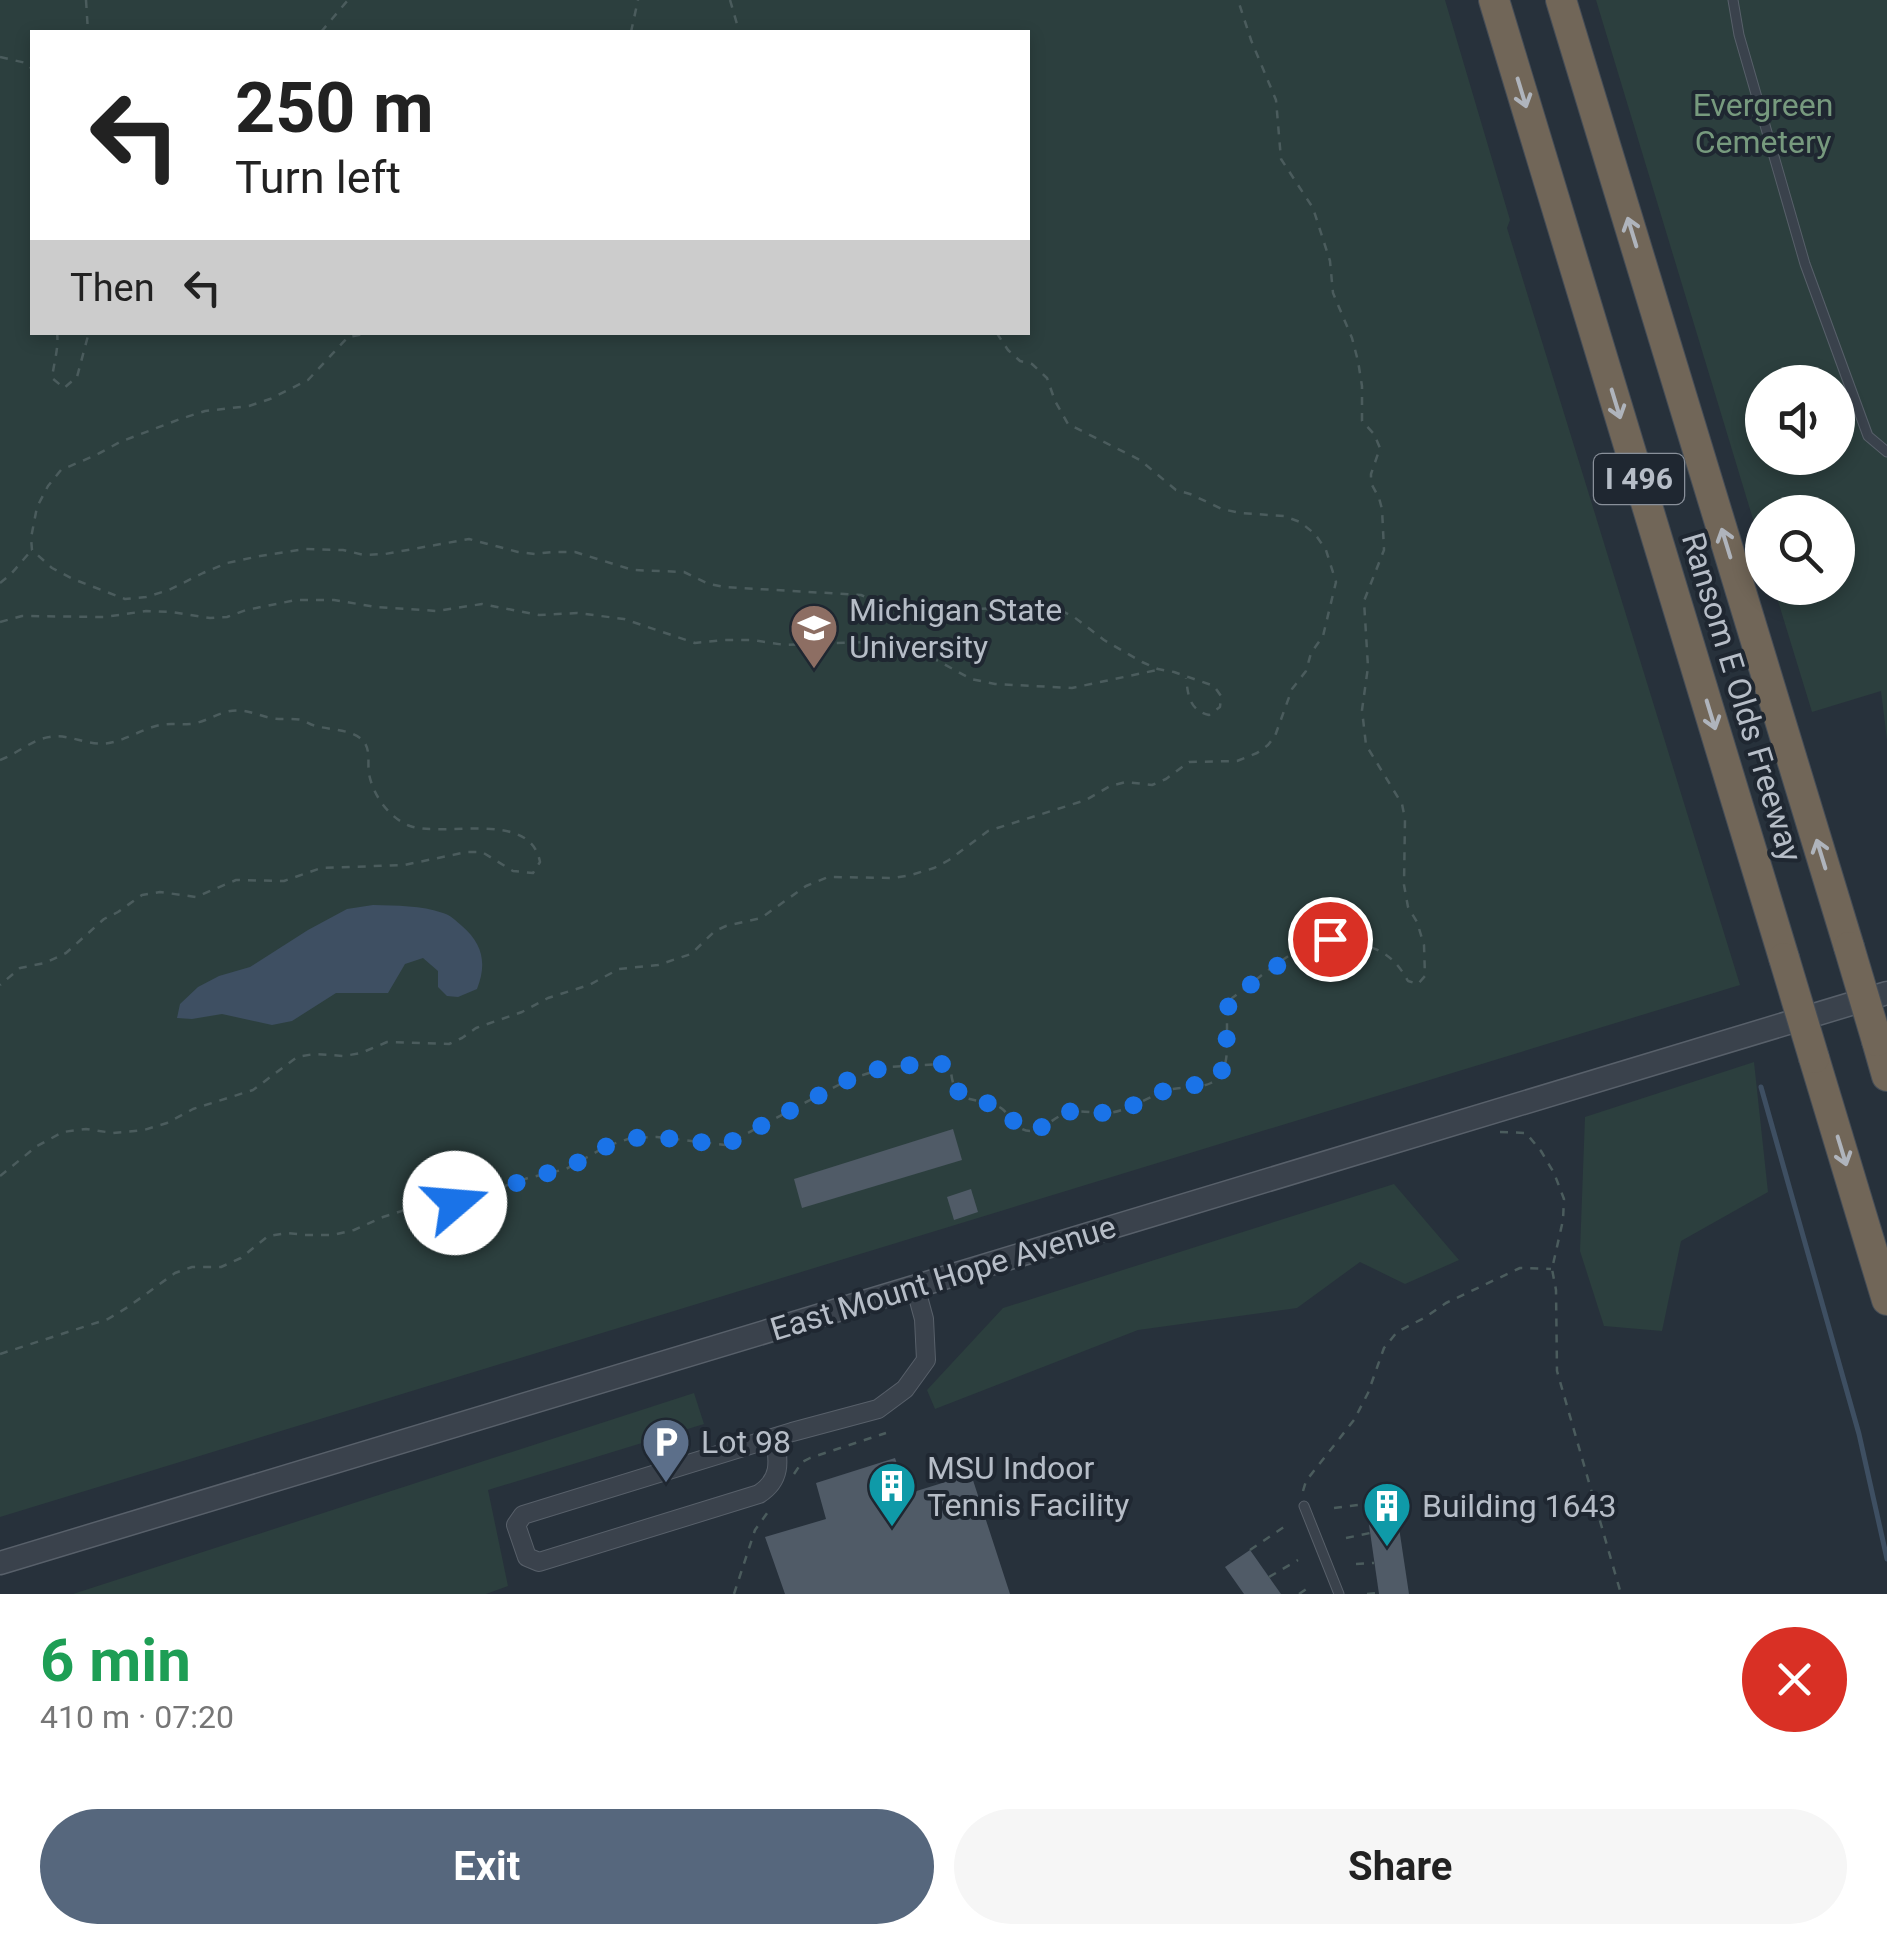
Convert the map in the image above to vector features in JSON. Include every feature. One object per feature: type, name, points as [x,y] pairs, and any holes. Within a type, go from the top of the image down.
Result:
[{"type":"highway","name":"Ransom E Olds Freeway","points":[[1494,0],[1887,1300]]},
{"type":"highway","name":"Ransom E Olds Freeway","points":[[1562,0],[1887,1076]]},
{"type":"street","name":"East Mount Hope Avenue","points":[[0,1562],[1887,994]]},
{"type":"street","points":[[775,1438],[777,1476],[760,1494],[540,1562],[527,1557],[516,1525],[523,1515],[775,1438],[878,1409],[905,1389],[926,1360],[924,1319],[915,1286]]},
{"type":"lane","points":[[1734,0],[1739,35],[1805,264],[1868,436],[1887,452]]},
{"type":"lane","points":[[1304,1506],[1339,1594]]},
{"type":"path","points":[[86,0],[88,30]]},
{"type":"path","points":[[323,30],[348,0]]},
{"type":"path","points":[[631,30],[638,0]]},
{"type":"path","points":[[730,0],[736,30]]},
{"type":"path","points":[[0,1354],[108,1319],[175,1273],[192,1267],[221,1266],[241,1258],[268,1236],[333,1235],[382,1216],[455,1203],[566,1169],[607,1146],[632,1138],[725,1145],[848,1080],[887,1066],[942,1064],[951,1072],[952,1083],[961,1095],[1004,1110],[1020,1129],[1031,1131],[1067,1112],[1109,1113],[1167,1090],[1211,1083],[1220,1074],[1228,1054],[1226,1008],[1232,998],[1308,944],[1330,939],[1379,950],[1393,959],[1408,981],[1418,984],[1425,976],[1424,945],[1408,907],[1404,885],[1402,804],[1366,745],[1362,710],[1368,667],[1364,601],[1384,550],[1382,509],[1371,484],[1380,448],[1362,421],[1358,361],[1333,293],[1330,260],[1313,208],[1281,159],[1276,100],[1238,0]]},
{"type":"path","points":[[0,57],[30,67]]},
{"type":"path","points":[[57,335],[59,348],[54,356],[52,378],[64,388],[78,377],[88,335]]},
{"type":"path","points":[[359,335],[348,337],[308,380],[270,399],[180,419],[61,470],[36,506],[32,550],[52,568],[125,599],[169,590],[203,572],[260,556],[304,549],[384,554],[470,540],[535,554],[575,552],[633,570],[684,572],[724,587],[861,595],[896,610],[1058,609],[1160,670]]},
{"type":"path","points":[[0,1176],[37,1146],[63,1132],[144,1130],[192,1108],[253,1090],[296,1058],[361,1054],[386,1042],[449,1044],[476,1028],[548,998],[589,986],[619,969],[658,965],[691,954],[715,931],[761,918],[806,886],[828,877],[894,878],[922,872],[949,860],[988,832],[1086,800],[1110,786],[1126,782],[1152,785],[1166,780],[1189,762],[1237,761],[1268,745],[1292,689],[1306,671],[1322,636],[1336,582],[1326,550],[1300,522],[1284,516],[1222,509],[1176,490],[1140,460],[1068,424],[1047,378],[1032,364],[1020,361],[998,335]]},
{"type":"path","points":[[0,583],[32,550]]},
{"type":"path","points":[[0,622],[22,616],[105,617],[146,611],[227,617],[296,600],[437,611],[482,604],[539,615],[577,613],[624,619],[695,643],[865,642],[903,648],[971,679],[995,684],[1072,688],[1160,670],[1214,686],[1222,696],[1220,707],[1209,714],[1200,712],[1189,700],[1186,678]]},
{"type":"path","points":[[0,760],[49,737],[102,744],[164,724],[189,724],[238,710],[301,720],[349,732],[366,744],[372,788],[393,816],[410,826],[428,829],[512,832],[536,848],[540,862],[533,873],[523,873],[482,852],[467,852],[404,865],[321,868],[284,881],[236,880],[196,897],[160,892],[142,895],[104,918],[66,952],[20,968],[0,985]]},
{"type":"path","points":[[1490,1132],[1526,1133],[1554,1173],[1564,1200],[1552,1269],[1557,1371],[1622,1594]]},
{"type":"path","points":[[1304,1506],[1301,1499],[1306,1481],[1354,1420],[1384,1348],[1396,1332],[1446,1302],[1520,1268],[1552,1269]]},
{"type":"path","points":[[793,1476],[802,1462],[810,1458],[886,1433]]},
{"type":"path","points":[[734,1594],[755,1530],[774,1502]]},
{"type":"path","points":[[1334,1508],[1366,1504]]},
{"type":"path","points":[[1250,1550],[1284,1527]]},
{"type":"path","points":[[1346,1538],[1370,1533]]},
{"type":"path","points":[[1269,1577],[1298,1560]]},
{"type":"path","points":[[1356,1564],[1374,1562]]},
{"type":"path","points":[[1299,1594],[1308,1588]]},
{"type":"path","points":[[1366,1594],[1378,1593]]},
{"type":"green space","name":"Michigan State University","points":[[0,0],[1445,0],[1510,220],[1507,228],[1740,985],[0,1517]]},
{"type":"green space","name":"Evergreen Cemetery","points":[[1596,0],[1887,0],[1887,740],[1881,691],[1812,712],[1779,605],[1855,605],[1855,495],[1746,495]]},
{"type":"green space","points":[[1754,1062],[1768,1192],[1681,1241],[1662,1331],[1604,1326],[1580,1251],[1585,1117]]},
{"type":"green space","points":[[1394,1184],[1459,1260],[1405,1284],[1360,1262],[1297,1308],[1138,1330],[935,1409],[927,1390],[1003,1308]]},
{"type":"green space","points":[[694,1393],[704,1424],[488,1490],[508,1586],[486,1594],[73,1594]]},
{"type":"water","points":[[409,906],[453,918],[479,947],[482,971],[477,989],[458,997],[447,996],[438,987],[438,971],[423,958],[405,964],[388,993],[336,993],[292,1021],[272,1025],[222,1014],[177,1018],[180,1004],[198,987],[250,967],[347,909]]},
{"type":"building","points":[[953,1129],[962,1160],[802,1208],[794,1179]]},
{"type":"building","points":[[971,1189],[978,1212],[954,1220],[947,1197]]},
{"type":"building","name":"MSU Indoor Tennis Facility","points":[[895,1458],[907,1494],[971,1474],[1010,1594],[785,1594],[765,1537],[826,1519],[816,1483]]},
{"type":"building","name":"Building 1643","points":[[1395,1501],[1409,1594],[1379,1594],[1366,1504]]},
{"type":"building","points":[[1250,1550],[1281,1594],[1244,1594],[1225,1567]]},
{"type":"waterway","points":[[1761,1087],[1859,1434],[1887,1559]]},
{"type":"place","name":"Michigan State University","points":[[814,670]]},
{"type":"place","name":"Lot 98","points":[[666,1484]]},
{"type":"place","name":"MSU Indoor Tennis Facility","points":[[892,1528]]},
{"type":"place","name":"Building 1643","points":[[1387,1548]]},
{"type":"route","points":[[455,1203],[566,1169],[607,1146],[632,1138],[725,1145],[848,1080],[887,1066],[942,1064],[951,1072],[952,1083],[961,1095],[1004,1110],[1020,1129],[1031,1131],[1067,1112],[1109,1113],[1167,1090],[1211,1083],[1220,1074],[1228,1054],[1226,1008],[1232,998],[1308,944],[1330,939]]}]
